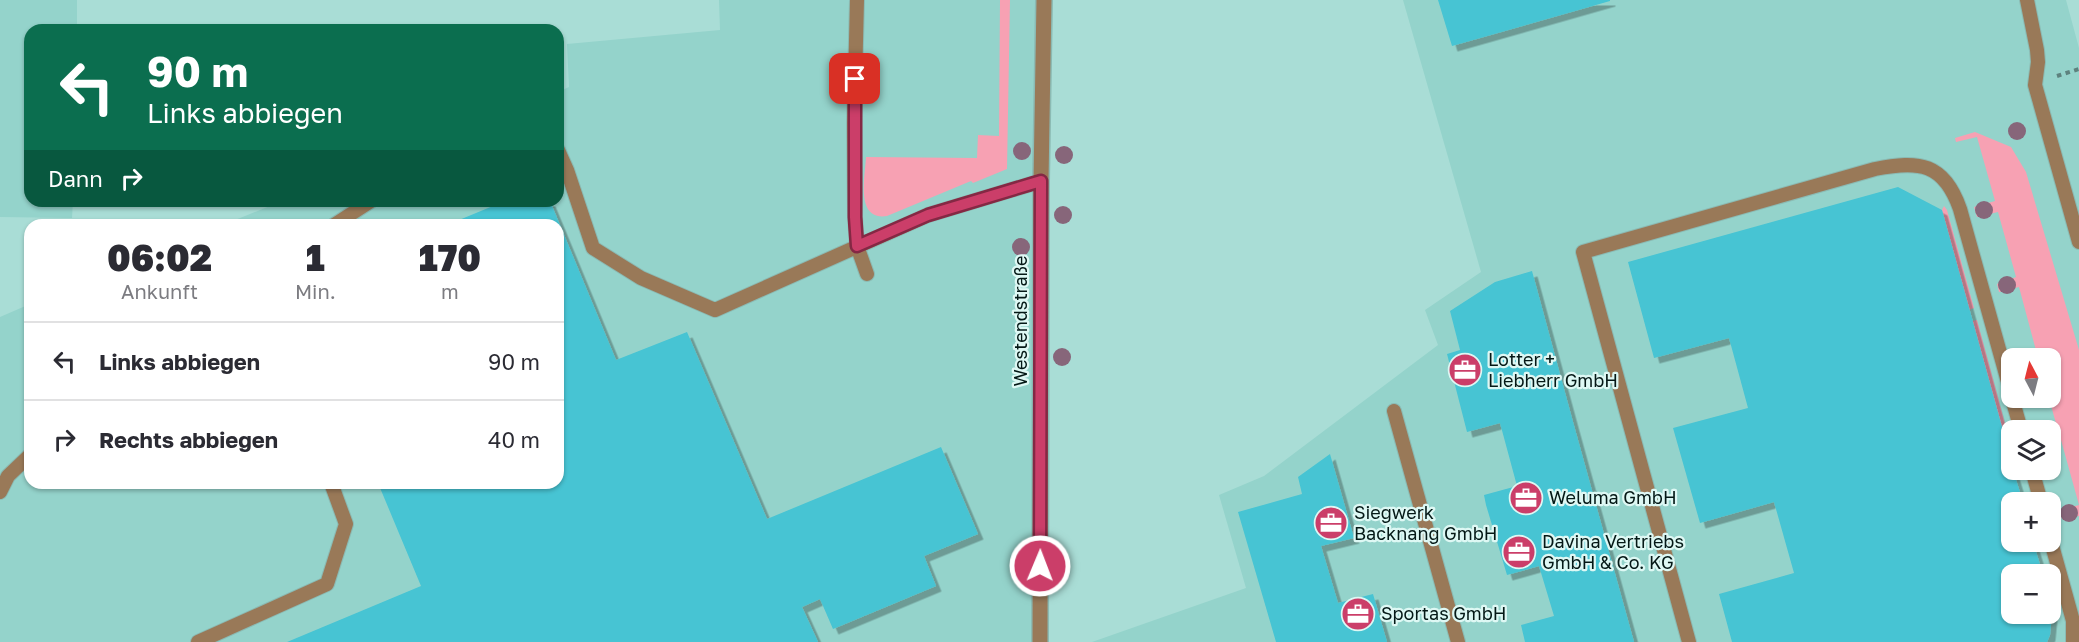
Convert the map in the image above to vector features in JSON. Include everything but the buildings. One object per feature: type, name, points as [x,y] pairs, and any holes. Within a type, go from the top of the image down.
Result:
[{"type":"street","name":"Westendstraße","points":[[1040,642],[1041,181],[1044,0]]},
{"type":"lane","points":[[857,0],[854,123],[855,217],[857,246],[867,274]]},
{"type":"lane","points":[[2027,0],[2037,50],[2035,85],[2079,242]]},
{"type":"lane","points":[[564,163],[593,248],[641,278],[715,310],[928,215],[1041,181]]},
{"type":"lane","points":[[1689,642],[1582,252],[1875,169],[1907,165],[1932,170],[1943,177],[1953,189],[2001,357]]},
{"type":"lane","points":[[343,219],[362,207]]},
{"type":"lane","points":[[1394,411],[1458,642]]},
{"type":"lane","points":[[0,492],[8,477],[24,461]]},
{"type":"lane","points":[[198,642],[327,584],[346,524],[333,489]]},
{"type":"lane","points":[[2054,552],[2073,621],[2073,642]]},
{"type":"path","points":[[2066,72],[2079,69]]},
{"type":"shaded area","points":[[0,0],[77,0],[77,24],[24,24],[24,207],[73,207],[72,218],[0,217]]},
{"type":"shaded area","points":[[719,0],[1037,0],[1045,642],[0,642],[0,317],[24,307],[24,489],[564,489],[564,219],[238,219],[267,207],[564,207],[564,89],[569,87],[567,44],[720,30]]},
{"type":"shaded area","points":[[1000,0],[1010,0],[1007,169],[973,183],[971,181],[887,216],[877,216],[870,212],[864,196],[866,157],[977,158],[978,135],[999,136]]},
{"type":"shaded area","points":[[1403,0],[2066,0],[2079,48],[2079,642],[1092,642],[1246,588],[1219,495],[1264,476],[1438,345],[1425,310],[1481,272]]},
{"type":"shaded area","points":[[1975,132],[2011,147],[2026,172],[2079,350],[2079,505],[2061,440],[2061,420],[2055,420],[2052,408],[2061,408],[2061,348],[2035,348],[2019,287],[1999,292],[1997,284],[2016,277],[1998,212],[1977,217],[1974,207],[1995,201],[1977,137],[1956,142],[1955,138]]},
{"type":"shaded area","points":[[1944,206],[1974,308],[1969,310],[1942,210]]},
{"type":"shaded area","points":[[1977,320],[2004,420],[2001,420],[2001,427],[1972,321]]},
{"type":"shaded area","points":[[2079,505],[2079,516],[2062,519],[2061,510]]},
{"type":"place","name":"Lotter + Liebherr GmbH","points":[[1465,370]]},
{"type":"place","name":"Weluma GmbH","points":[[1526,498]]},
{"type":"place","name":"Siegwerk Backnang GmbH","points":[[1331,523]]},
{"type":"place","name":"Davina Vertriebs GmbH & Co. KG","points":[[1519,552]]},
{"type":"place","name":"Sportas GmbH","points":[[1358,614]]},
{"type":"route","points":[[855,79],[857,246],[928,215],[1041,181],[1040,566]]}]
